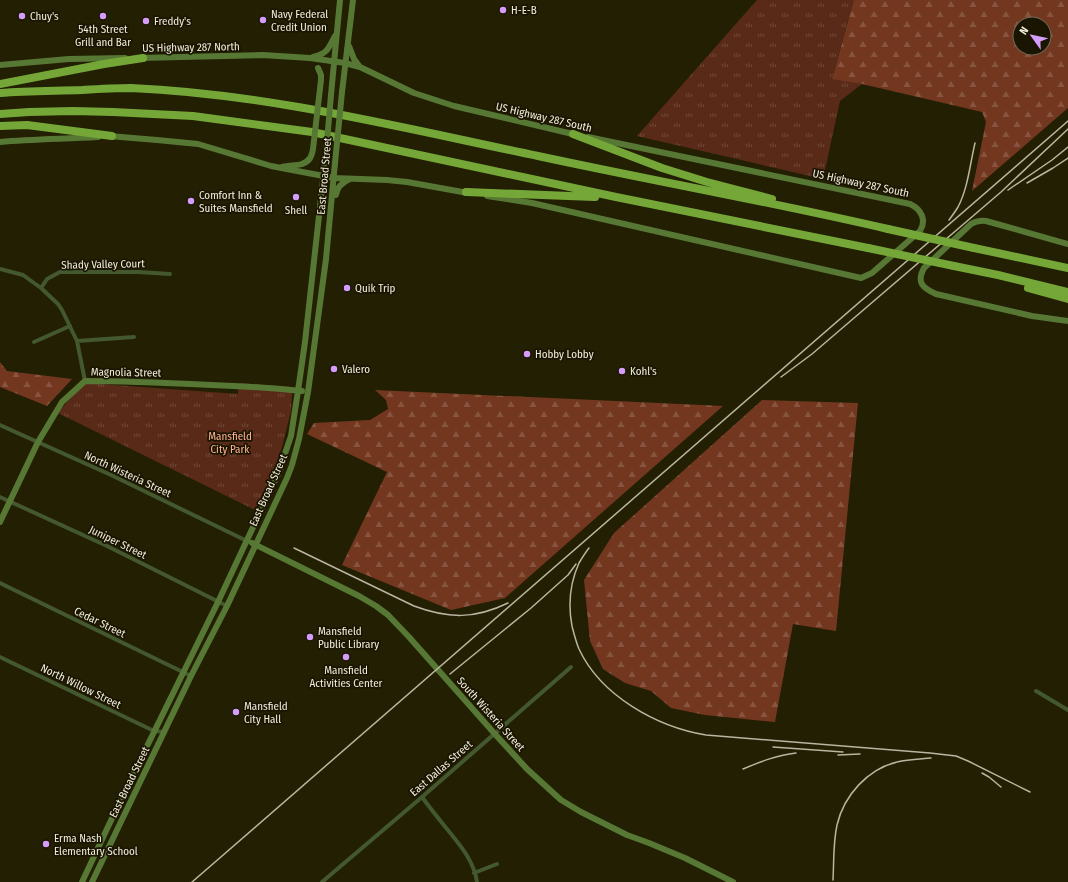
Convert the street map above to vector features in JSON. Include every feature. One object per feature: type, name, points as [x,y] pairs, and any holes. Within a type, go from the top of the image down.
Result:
[{"type":"highway","points":[[0,84],[143,58]]},
{"type":"highway","points":[[0,93],[41,90],[129,88],[247,99],[345,115],[603,170],[844,219],[888,230],[1068,268]]},
{"type":"highway","points":[[0,114],[73,111],[193,116],[319,134],[616,197],[998,275],[1068,292]]},
{"type":"highway","points":[[0,126],[27,126],[112,136]]},
{"type":"highway","points":[[573,134],[662,168],[700,180],[790,204],[827,212],[844,219]]},
{"type":"highway","points":[[466,192],[616,197]]},
{"type":"highway","points":[[998,275],[1013,284],[1068,299]]},
{"type":"main road","name":"East Broad Street","points":[[82,882],[247,541],[278,474],[291,436],[305,342],[324,176],[340,0]]},
{"type":"main road","name":"East Broad Street","points":[[92,882],[191,676],[227,606],[292,465],[299,439],[308,392],[326,259],[345,63],[353,0]]},
{"type":"main road","points":[[279,168],[302,164],[309,161],[312,156],[314,149],[320,75],[318,68],[310,58],[322,55],[327,51],[336,33]]},
{"type":"main road","points":[[348,42],[350,52],[360,67]]},
{"type":"main road","name":"US Highway 287 North","points":[[0,65],[69,59],[264,55],[310,58],[334,62]]},
{"type":"main road","name":"US Highway 287 South","points":[[324,176],[334,178],[407,182],[532,203],[861,278],[872,273],[920,231],[923,225],[921,212],[910,204],[573,134],[448,105],[414,92],[360,67],[334,62]]},
{"type":"main road","points":[[0,142],[112,136],[198,144],[279,168],[324,176]]},
{"type":"main road","points":[[332,206],[338,187],[345,181],[352,178]]},
{"type":"main road","points":[[1068,244],[986,221],[976,221],[924,268],[920,281],[923,286],[936,294],[1032,316],[1068,321]]},
{"type":"main road","points":[[314,258],[326,259]]},
{"type":"main road","points":[[305,342],[314,343]]},
{"type":"main road","name":"Magnolia Street","points":[[0,522],[38,442],[62,402],[85,381],[170,383],[298,390],[308,392]]},
{"type":"main road","points":[[291,436],[299,439]]},
{"type":"main road","points":[[278,474],[287,478]]},
{"type":"main road","name":"South Wisteria Street","points":[[247,541],[359,596],[388,615],[410,637],[494,734],[540,781],[561,800],[627,836],[649,843],[685,858],[733,882]]},
{"type":"main road","points":[[94,857],[102,861]]},
{"type":"street","points":[[0,268],[23,275],[41,288],[58,304],[77,341],[85,381]]},
{"type":"street","name":"Shady Valley Court","points":[[41,288],[47,279],[60,272],[138,272],[170,274]]},
{"type":"street","points":[[34,342],[70,326]]},
{"type":"street","points":[[77,341],[134,337]]},
{"type":"street","name":"North Wisteria Street","points":[[0,425],[111,475],[247,541]]},
{"type":"street","name":"Juniper Street","points":[[0,497],[106,546],[227,606]]},
{"type":"street","name":"Cedar Street","points":[[0,583],[191,676]]},
{"type":"street","name":"North Willow Street","points":[[0,657],[163,735]]},
{"type":"street","name":"East Dallas Street","points":[[324,881],[571,667]]},
{"type":"street","points":[[1036,691],[1068,710]]},
{"type":"street","points":[[422,797],[469,857],[477,882]]},
{"type":"street","points":[[474,873],[496,864]]},
{"type":"green space","points":[[757,0],[854,0],[832,78],[862,84],[840,101],[823,179],[637,136]]},
{"type":"green space","points":[[854,0],[1068,0],[1068,108],[972,191],[986,122],[982,112],[862,84],[832,79]]},
{"type":"green space","points":[[0,362],[7,371],[72,379],[47,406],[0,387]]},
{"type":"green space","name":"Mansfield City Park","points":[[86,383],[238,394],[239,383],[291,387],[291,411],[282,447],[273,472],[255,510],[58,413],[73,395]]},
{"type":"green space","points":[[375,390],[723,406],[505,598],[451,610],[342,565],[387,472],[307,434],[314,423],[370,420],[388,409],[386,400]]},
{"type":"green space","points":[[762,400],[858,403],[836,631],[793,624],[775,722],[705,715],[671,708],[651,691],[625,683],[603,669],[590,641],[584,580],[614,533]]},
{"type":"railway","points":[[192,882],[1068,121]]},
{"type":"railway","points":[[781,377],[812,354],[1001,192],[1068,129]]},
{"type":"railway","points":[[949,220],[958,207],[964,192],[975,143]]},
{"type":"railway","points":[[1008,190],[1052,160],[1068,147]]},
{"type":"railway","points":[[1027,183],[1068,158]]},
{"type":"railway","points":[[294,548],[414,606],[427,610],[450,615],[462,615],[484,612],[508,603]]},
{"type":"railway","points":[[589,548],[579,563],[572,586],[570,602],[571,618],[577,644],[589,666],[601,681],[632,707],[650,717],[687,731],[706,735],[956,756],[1030,792]]},
{"type":"railway","points":[[450,674],[531,608],[568,575],[576,564]]},
{"type":"railway","points":[[773,747],[843,752]]},
{"type":"railway","points":[[743,769],[775,757],[796,753]]},
{"type":"railway","points":[[838,755],[860,754]]},
{"type":"railway","points":[[833,880],[834,846],[837,825],[840,814],[851,794],[867,777],[886,765],[905,760],[931,758]]},
{"type":"railway","points":[[982,773],[1001,787]]},
{"type":"place","name":"H-E-B","points":[[503,10]]},
{"type":"place","name":"Chuy's","points":[[22,16]]},
{"type":"place","name":"54th Street Grill and Bar","points":[[103,16]]},
{"type":"place","name":"Navy Federal Credit Union","points":[[263,20]]},
{"type":"place","name":"Freddy's","points":[[146,21]]},
{"type":"place","name":"Shell","points":[[296,197]]},
{"type":"place","name":"Comfort Inn & Suites Mansfield","points":[[191,201]]},
{"type":"place","name":"Quik Trip","points":[[347,288]]},
{"type":"place","name":"Hobby Lobby","points":[[527,354]]},
{"type":"place","name":"Valero","points":[[334,369]]},
{"type":"place","name":"Kohl's","points":[[622,371]]},
{"type":"place","name":"Mansfield Public Library","points":[[310,637]]},
{"type":"place","name":"Mansfield Activities Center","points":[[346,657]]},
{"type":"place","name":"Mansfield City Hall","points":[[236,712]]},
{"type":"place","name":"Erma Nash Elementary School","points":[[46,844]]}]
